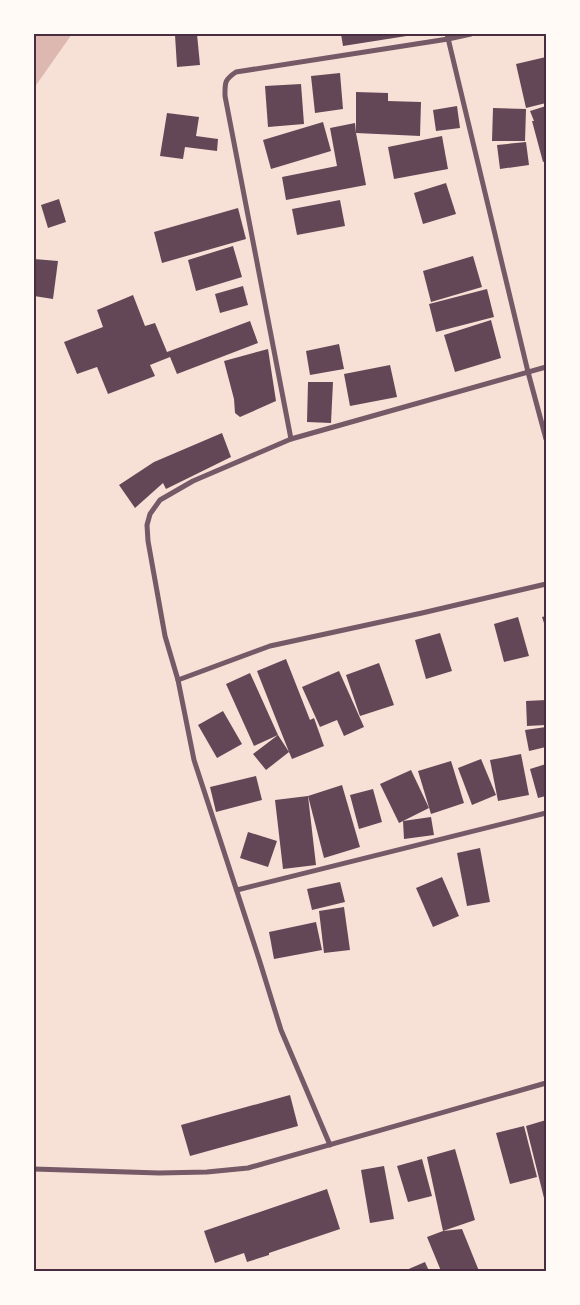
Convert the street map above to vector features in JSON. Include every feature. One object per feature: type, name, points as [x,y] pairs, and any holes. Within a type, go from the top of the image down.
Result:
[{"type":"street","points":[[291,439],[225,96],[225,82],[236,72],[447,36],[471,34]]},
{"type":"street","points":[[447,36],[546,439]]},
{"type":"street","points":[[330,1145],[281,1030],[194,760],[178,680],[165,636],[148,542],[147,525],[150,514],[160,500],[193,482],[291,439],[546,367]]},
{"type":"street","points":[[178,680],[270,646],[422,614],[546,584]]},
{"type":"street","points":[[237,890],[546,813]]},
{"type":"street","points":[[34,1169],[159,1173],[207,1172],[248,1168],[546,1083]]},
{"type":"shaded area","points":[[34,34],[72,34],[34,88]]},
{"type":"building","points":[[197,34],[200,65],[177,67],[175,35]]},
{"type":"building","points":[[341,34],[413,34],[413,35],[343,46]]},
{"type":"building","points":[[546,57],[546,103],[526,108],[516,64]]},
{"type":"building","points":[[340,73],[343,109],[315,113],[311,76]]},
{"type":"building","points":[[301,84],[304,124],[268,127],[265,86]]},
{"type":"building","points":[[356,92],[388,93],[388,101],[421,102],[420,136],[356,133]]},
{"type":"building","points":[[457,106],[460,128],[436,131],[433,110]]},
{"type":"building","points":[[546,106],[546,161],[543,162],[530,111]]},
{"type":"building","points":[[493,108],[526,109],[525,141],[492,141]]},
{"type":"building","points":[[167,113],[199,117],[196,136],[218,139],[217,151],[185,147],[183,159],[160,156]]},
{"type":"building","points":[[323,122],[331,151],[271,169],[263,140]]},
{"type":"building","points":[[355,123],[366,185],[286,200],[282,177],[337,166],[330,128]]},
{"type":"building","points":[[442,136],[448,169],[394,179],[388,147]]},
{"type":"building","points":[[526,142],[529,165],[500,169],[497,145]]},
{"type":"building","points":[[446,183],[456,214],[423,224],[414,193]]},
{"type":"building","points":[[59,199],[66,222],[48,228],[41,205]]},
{"type":"building","points":[[340,200],[345,226],[297,235],[292,209]]},
{"type":"building","points":[[238,208],[246,239],[162,263],[154,232]]},
{"type":"building","points":[[233,246],[242,277],[196,291],[188,260]]},
{"type":"building","points":[[473,256],[482,287],[431,302],[423,271]]},
{"type":"building","points":[[34,259],[58,261],[53,299],[34,296]]},
{"type":"building","points":[[243,286],[248,305],[220,313],[215,294]]},
{"type":"building","points":[[487,289],[494,317],[436,332],[429,304]]},
{"type":"building","points":[[133,295],[145,326],[155,323],[167,352],[250,321],[258,343],[177,374],[170,357],[150,365],[155,376],[108,394],[97,367],[77,374],[64,342],[103,327],[97,310]]},
{"type":"building","points":[[491,320],[501,358],[455,372],[444,335]]},
{"type":"building","points":[[339,344],[344,369],[310,375],[306,351]]},
{"type":"building","points":[[268,349],[276,401],[240,417],[235,413],[234,399],[224,361]]},
{"type":"building","points":[[390,365],[397,397],[350,406],[344,374]]},
{"type":"building","points":[[308,382],[333,382],[331,423],[307,422]]},
{"type":"building","points":[[222,433],[231,457],[166,489],[163,483],[135,508],[119,485],[154,462]]},
{"type":"building","points":[[546,616],[546,629],[542,617]]},
{"type":"building","points":[[518,617],[529,656],[504,662],[494,624]]},
{"type":"building","points":[[440,633],[452,671],[426,679],[415,640]]},
{"type":"building","points":[[286,659],[310,720],[314,718],[324,746],[292,759],[257,671]]},
{"type":"building","points":[[379,663],[394,705],[360,716],[346,675]]},
{"type":"building","points":[[339,671],[364,727],[344,736],[337,720],[320,727],[302,687]]},
{"type":"building","points":[[250,673],[278,735],[254,746],[226,684]]},
{"type":"building","points":[[546,700],[546,725],[527,726],[526,701]]},
{"type":"building","points":[[223,711],[242,744],[217,758],[198,725]]},
{"type":"building","points":[[546,727],[546,747],[529,751],[525,730]]},
{"type":"building","points":[[278,735],[289,752],[266,770],[253,754]]},
{"type":"building","points":[[521,754],[529,795],[498,801],[490,760]]},
{"type":"building","points":[[481,759],[496,795],[472,805],[458,768]]},
{"type":"building","points":[[451,761],[464,803],[431,814],[418,771]]},
{"type":"building","points":[[546,764],[546,796],[538,798],[530,769]]},
{"type":"building","points":[[411,770],[429,808],[399,823],[380,784]]},
{"type":"building","points":[[256,776],[262,800],[216,812],[210,787]]},
{"type":"building","points":[[342,785],[360,847],[324,858],[308,796]]},
{"type":"building","points":[[373,789],[382,822],[359,829],[350,795]]},
{"type":"building","points":[[308,796],[316,865],[283,869],[275,800]]},
{"type":"building","points":[[431,817],[434,835],[404,839],[403,821]]},
{"type":"building","points":[[248,832],[277,841],[268,867],[240,858]]},
{"type":"building","points":[[480,848],[490,902],[467,906],[457,853]]},
{"type":"building","points":[[442,877],[459,916],[433,927],[416,888]]},
{"type":"building","points":[[340,882],[345,902],[312,910],[307,889]]},
{"type":"building","points":[[344,907],[350,950],[324,953],[319,911]]},
{"type":"building","points":[[316,922],[322,950],[274,959],[269,932]]},
{"type":"building","points":[[290,1095],[298,1126],[190,1156],[181,1125]]},
{"type":"building","points":[[546,1120],[546,1198],[544,1198],[526,1126]]},
{"type":"building","points":[[524,1126],[537,1177],[510,1184],[496,1133]]},
{"type":"building","points":[[455,1149],[475,1220],[443,1231],[427,1157]]},
{"type":"building","points":[[422,1159],[432,1196],[408,1202],[397,1166]]},
{"type":"building","points":[[384,1166],[394,1219],[370,1223],[361,1170]]},
{"type":"building","points":[[327,1189],[340,1229],[247,1262],[244,1253],[215,1263],[204,1231]]},
{"type":"building","points":[[462,1229],[479,1271],[441,1271],[427,1237],[443,1231]]},
{"type":"building","points":[[425,1262],[429,1271],[404,1271]]}]
